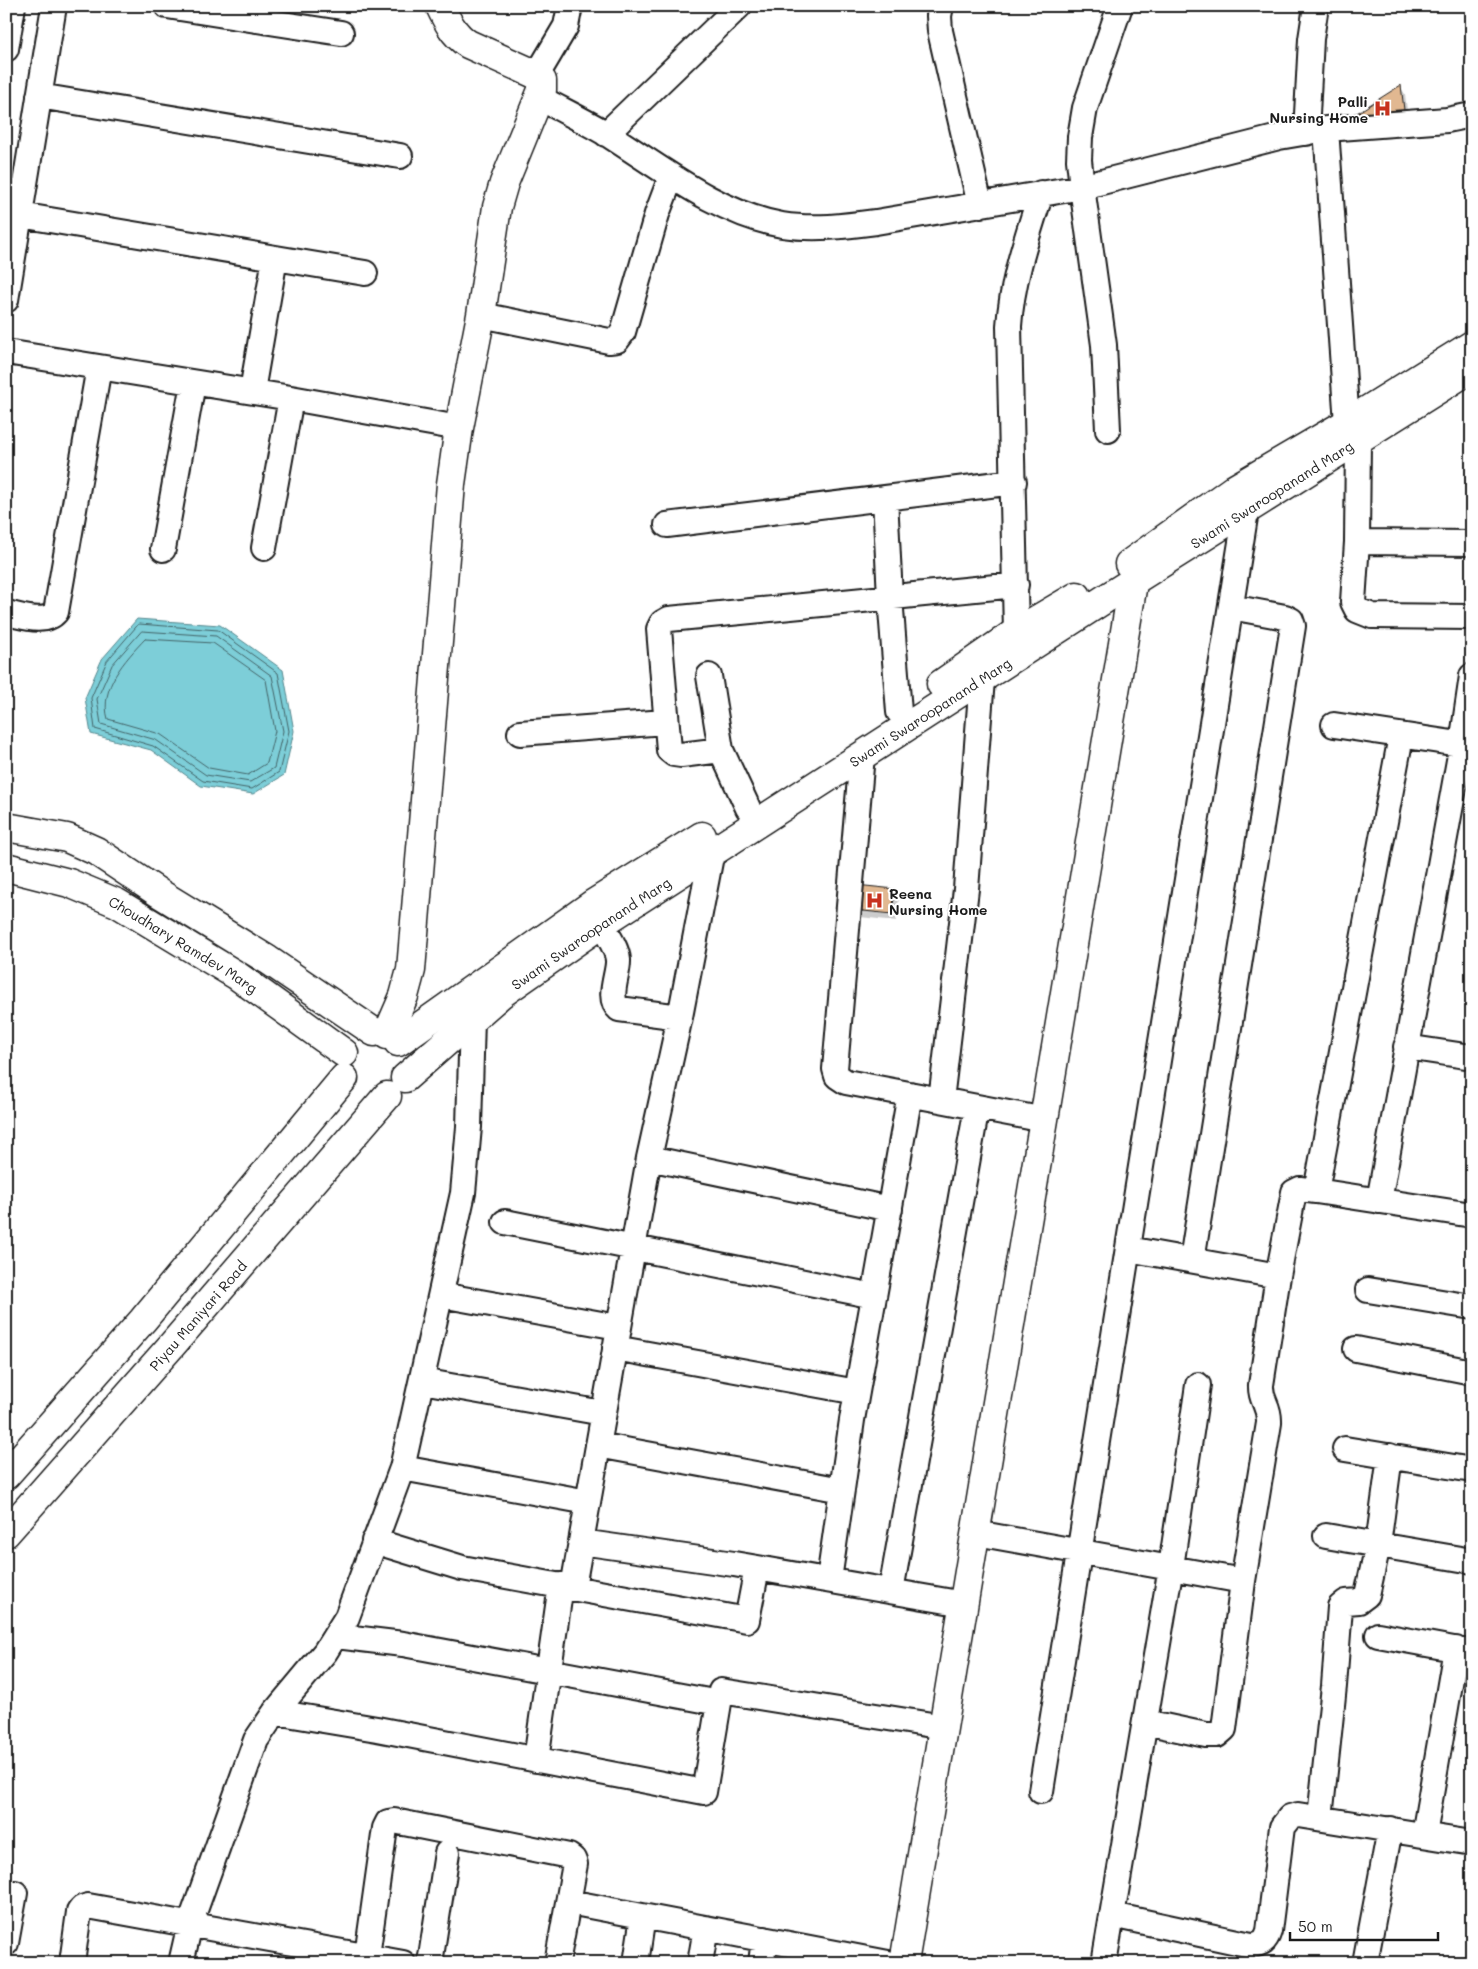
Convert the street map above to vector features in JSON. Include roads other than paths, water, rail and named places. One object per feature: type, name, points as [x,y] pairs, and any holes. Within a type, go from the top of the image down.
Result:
[{"type":"street","points":[[6,49],[14,6]]},
{"type":"street","points":[[6,300],[54,6]]},
{"type":"street","points":[[167,6],[341,32]]},
{"type":"street","points":[[440,6],[448,23],[460,39],[539,87],[606,134],[671,176],[735,211],[756,219],[782,225],[845,226],[980,205],[1082,187],[1279,137],[1316,131],[1447,120],[1472,115]]},
{"type":"street","points":[[386,1037],[401,1003],[411,970],[451,484],[458,428],[481,314],[492,231],[504,183],[539,87],[566,26],[570,6]]},
{"type":"street","points":[[606,134],[739,6]]},
{"type":"street","points":[[941,6],[940,32],[980,205]]},
{"type":"street","points":[[1108,430],[1104,345],[1079,160],[1080,136],[1085,108],[1120,6]]},
{"type":"street","points":[[1316,6],[1311,39],[1316,131],[1352,432],[1357,542],[1353,602],[1357,610],[1372,616],[1472,617]]},
{"type":"street","points":[[39,96],[400,156]]},
{"type":"street","points":[[481,314],[609,341],[617,340],[623,332],[657,214],[671,176]]},
{"type":"street","points":[[1016,632],[1010,306],[1017,268],[1041,193]]},
{"type":"street","points":[[20,215],[366,273]]},
{"type":"street","points":[[252,391],[275,258]]},
{"type":"street","name":"Swami Swaroopanand Marg","points":[[386,1037],[593,904],[899,712],[1016,632],[1246,511],[1472,345]]},
{"type":"street","points":[[6,352],[252,391],[458,428]]},
{"type":"street","points":[[6,613],[48,619],[56,612],[99,368]]},
{"type":"street","name":"Swami Swaroopanand Marg","points":[[396,1087],[501,994],[601,924],[982,679],[1135,570],[1234,489],[1352,432],[1472,368]]},
{"type":"street","points":[[164,550],[193,383]]},
{"type":"street","points":[[264,548],[290,398]]},
{"type":"street","points":[[667,525],[1014,482]]},
{"type":"street","points":[[885,498],[899,712]]},
{"type":"street","points":[[1041,1791],[1246,511]]},
{"type":"street","points":[[1357,542],[1472,544]]},
{"type":"street","points":[[904,1963],[1135,570]]},
{"type":"street","points":[[721,750],[689,755],[674,754],[669,750],[665,722],[659,629],[662,623],[668,619],[1016,585]]},
{"type":"street","points":[[1192,1260],[1293,626],[1291,620],[1285,617],[1231,608]]},
{"type":"street","points":[[709,676],[721,750],[748,808]]},
{"type":"street","points":[[1379,1201],[1406,1047],[1467,745],[1472,676]]},
{"type":"street","points":[[941,1100],[966,890],[982,679]]},
{"type":"street","points":[[520,733],[665,722]]},
{"type":"street","points":[[1334,725],[1467,745]]},
{"type":"street","points":[[1316,1191],[1401,736]]},
{"type":"street","points":[[862,755],[835,1069],[837,1076],[846,1082],[1045,1120]]},
{"type":"street","points":[[6,827],[67,838],[96,851],[386,1037],[404,1053],[407,1066],[396,1087],[374,1098],[362,1096],[351,1089],[344,1065]]},
{"type":"street","points":[[536,1760],[548,1671],[567,1586],[581,1542],[648,1158],[680,1017],[712,852]]},
{"type":"street","name":"Choudhary Ramdev Marg","points":[[6,867],[69,883],[117,903],[236,975],[344,1065]]},
{"type":"street","points":[[601,924],[617,954],[618,964],[613,998],[615,1006],[619,1009],[680,1017]]},
{"type":"street","points":[[181,1963],[190,1924],[256,1740],[275,1712],[326,1652],[347,1617],[402,1468],[463,1193],[469,1127],[472,1018]]},
{"type":"street","points":[[6,1475],[143,1320],[344,1065],[351,1042],[362,1035],[386,1037]]},
{"type":"street","points":[[1406,1047],[1472,1057]]},
{"type":"street","name":"Piyau Maniyari Road","points":[[6,1533],[396,1087]]},
{"type":"street","points":[[829,1580],[857,1392],[910,1094]]},
{"type":"street","points":[[891,1591],[977,1107]]},
{"type":"street","points":[[648,1158],[890,1209]]},
{"type":"street","points":[[1145,1722],[1217,1735],[1224,1729],[1243,1581],[1269,1423],[1268,1408],[1262,1398],[1260,1385],[1294,1192],[1300,1189],[1316,1191],[1472,1215]]},
{"type":"street","points":[[505,1222],[874,1296]]},
{"type":"street","points":[[1128,1249],[1278,1276]]},
{"type":"street","points":[[1368,1290],[1472,1307]]},
{"type":"street","points":[[441,1295],[857,1392]]},
{"type":"street","points":[[1356,1349],[1472,1372]]},
{"type":"street","points":[[422,1380],[603,1413]]},
{"type":"street","points":[[1104,1963],[1171,1567],[1198,1385]]},
{"type":"street","points":[[598,1445],[842,1490]]},
{"type":"street","points":[[1344,1449],[1472,1470]]},
{"type":"street","points":[[1320,1818],[1340,1608],[1342,1604],[1360,1601],[1367,1595],[1378,1545],[1390,1456]]},
{"type":"street","points":[[402,1468],[588,1502]]},
{"type":"street","points":[[976,1533],[1243,1581]]},
{"type":"street","points":[[1326,1536],[1472,1561]]},
{"type":"street","points":[[374,1541],[462,1568],[747,1620],[757,1568]]},
{"type":"street","points":[[581,1542],[757,1568],[964,1604]]},
{"type":"street","points":[[1378,1635],[1464,1651],[1424,1835]]},
{"type":"street","points":[[336,1636],[403,1644],[719,1703]]},
{"type":"street","points":[[275,1712],[376,1729],[704,1792],[721,1691],[944,1727]]},
{"type":"street","points":[[1112,1915],[1251,1945],[1261,1944],[1267,1939],[1269,1931],[1282,1828],[1290,1817],[1298,1815],[1472,1843]]},
{"type":"street","points":[[367,1956],[385,1828],[388,1822],[394,1821],[569,1856],[573,1859],[575,1864],[557,1963]]},
{"type":"street","points":[[1365,1963],[1390,1829]]},
{"type":"street","points":[[430,1963],[447,1853]]},
{"type":"street","points":[[6,1943],[16,1893]]},
{"type":"street","points":[[569,1902],[888,1963]]},
{"type":"street","points":[[72,1963],[79,1912],[82,1908],[88,1906],[190,1924],[302,1954],[367,1956],[403,1963]]},
{"type":"street","points":[[636,1963],[643,1916]]},
{"type":"street","points":[[700,1963],[706,1928]]},
{"type":"street","points":[[761,1963],[764,1939]]},
{"type":"water","points":[[137,619],[220,625],[283,670],[294,731],[284,775],[253,794],[201,786],[151,750],[91,734],[85,698],[102,659]]},
{"type":"place","name":"Palli Nursing Home","points":[[1382,109]]},
{"type":"place","name":"Reena Nursing Home","points":[[875,901]]}]
